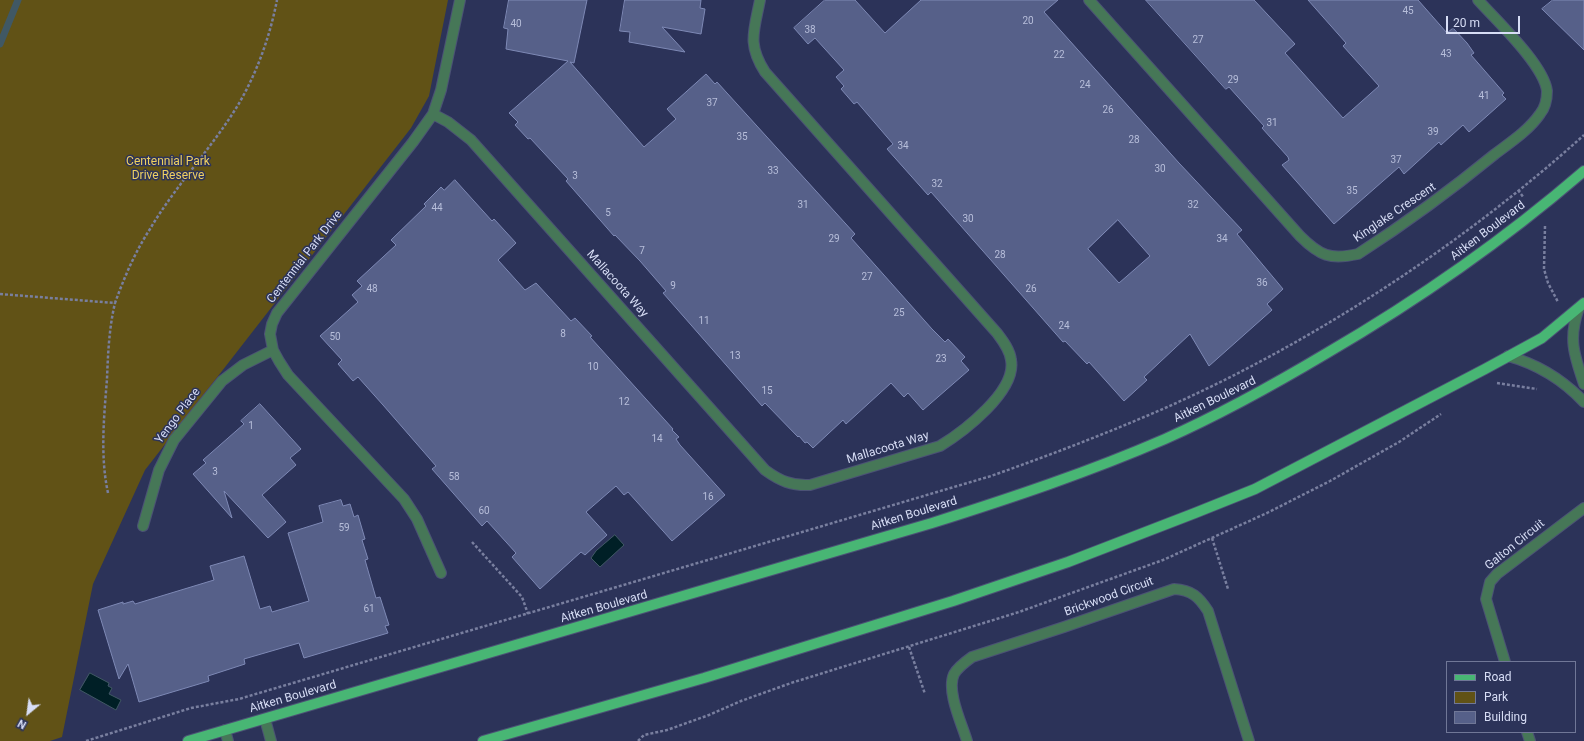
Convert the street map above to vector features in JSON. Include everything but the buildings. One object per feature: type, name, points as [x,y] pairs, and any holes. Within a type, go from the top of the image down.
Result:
[{"type":"main road","name":"Aitken Boulevard","points":[[188,741],[932,523],[1041,488],[1165,439],[1270,387],[1384,320],[1447,278],[1535,212],[1584,171]]},
{"type":"main road","points":[[483,741],[711,676],[946,603],[1068,562],[1256,488],[1542,338],[1581,305]]},
{"type":"street","name":"Centennial Park Drive","points":[[441,573],[417,519],[404,499],[288,375],[273,350],[270,334],[272,324],[277,313],[413,142],[433,114],[447,67],[460,0]]},
{"type":"street","name":"Mallacoota Way","points":[[433,114],[448,122],[471,140],[765,470],[775,477],[796,486],[810,485],[940,446],[951,439],[994,402],[1003,392],[1011,373],[1012,361],[1007,348],[998,333],[765,72],[754,51],[753,44],[760,0]]},
{"type":"street","name":"Kinglake Crescent","points":[[1089,0],[1300,236],[1320,253],[1330,257],[1343,257],[1358,254],[1450,191],[1526,130],[1541,113],[1547,92],[1544,79],[1535,65],[1478,0]]},
{"type":"street","points":[[1581,305],[1572,334],[1577,362],[1584,384]]},
{"type":"street","name":"Yengo Place","points":[[143,526],[159,470],[174,440],[222,381],[243,365],[273,350]]},
{"type":"street","points":[[1508,356],[1524,361],[1550,374],[1584,402]]},
{"type":"street","name":"Galton Circuit","points":[[1505,661],[1486,599],[1490,582],[1497,574],[1584,508]]},
{"type":"street","name":"Brickwood Circuit","points":[[967,741],[952,695],[954,675],[961,665],[972,657],[1064,627],[1174,588],[1192,592],[1200,599],[1208,611],[1249,741]]},
{"type":"street","points":[[265,719],[271,741]]},
{"type":"street","points":[[224,730],[228,741]]},
{"type":"street","points":[[493,741],[503,735]]},
{"type":"path","points":[[108,493],[104,471],[104,415],[111,323],[115,303],[123,280],[149,229],[238,105],[256,71],[268,36],[277,0]]},
{"type":"path","points":[[1518,190],[1544,224],[1546,232],[1544,269],[1548,283],[1568,317]]},
{"type":"path","points":[[0,294],[115,303]]},
{"type":"path","points":[[1212,538],[1228,589]]},
{"type":"path","points":[[472,542],[522,597],[528,614]]},
{"type":"path","points":[[909,646],[925,694]]},
{"type":"green space","name":"Centennial Park Drive Reserve","points":[[0,0],[448,0],[429,96],[411,128],[145,470],[93,584],[62,737],[50,741],[0,741]]},
{"type":"shaded area","points":[[615,535],[624,545],[600,567],[591,558],[596,551]]},
{"type":"shaded area","points":[[90,673],[109,683],[108,686],[112,688],[109,694],[121,700],[116,710],[80,690]]},
{"type":"waterway","points":[[0,44],[18,0]]}]
